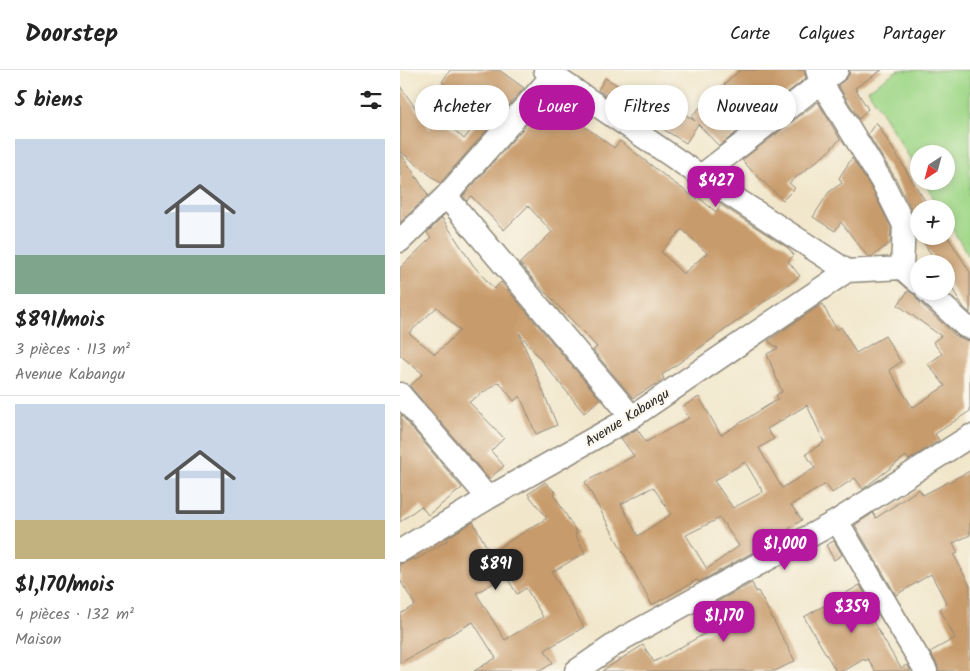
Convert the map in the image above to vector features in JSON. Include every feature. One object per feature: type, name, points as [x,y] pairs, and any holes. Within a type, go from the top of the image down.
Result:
[{"type":"street","points":[[400,241],[446,196],[549,72],[701,176],[847,271],[902,268],[910,275]]},
{"type":"street","points":[[701,176],[825,74],[904,225],[902,268]]},
{"type":"street","points":[[446,196],[632,417]]},
{"type":"street","name":"Avenue Kabangu","points":[[400,551],[488,498],[632,417],[847,271]]},
{"type":"street","points":[[938,300],[965,326],[970,328]]},
{"type":"street","points":[[400,394],[488,498]]},
{"type":"street","points":[[576,671],[624,638],[837,521],[970,436]]},
{"type":"street","points":[[837,521],[926,671]]},
{"type":"green space","points":[[898,70],[970,70],[970,258],[955,234],[955,200],[935,200],[929,190],[955,190],[955,145],[910,145],[910,158],[868,90]]},
{"type":"building","points":[[450,70],[499,70],[520,85],[519,94],[509,105],[509,85],[446,85],[442,82]]},
{"type":"building","points":[[740,70],[804,70],[806,78],[796,86],[724,85]]},
{"type":"building","points":[[850,70],[882,70],[855,88],[868,109],[859,119],[838,85],[849,75]]},
{"type":"building","points":[[605,78],[617,85],[605,85],[605,94],[598,90]]},
{"type":"building","points":[[400,86],[415,108],[415,130],[454,130],[464,139],[471,130],[487,130],[440,183],[400,151]]},
{"type":"building","points":[[818,102],[840,139],[827,153],[789,183],[795,188],[783,200],[742,160],[781,130],[796,130],[796,119]]},
{"type":"building","points":[[698,109],[698,124],[686,143],[664,130],[688,130],[688,116],[695,121],[691,116]]},
{"type":"building","points":[[876,122],[910,177],[910,190],[918,190],[924,200],[910,200],[910,207],[896,179],[868,134]]},
{"type":"building","points":[[522,130],[590,130],[614,148],[620,141],[670,180],[697,199],[698,197],[716,212],[721,205],[788,248],[794,255],[788,261],[800,276],[662,375],[664,379],[633,398],[593,350],[597,347],[520,263],[552,232],[528,206],[504,230],[471,196],[467,201],[463,196]],"holes":[[[682,229],[707,253],[683,274],[661,252]]]},
{"type":"building","points":[[704,130],[739,130],[719,146]]},
{"type":"building","points":[[400,152],[428,195],[400,223]]},
{"type":"building","points":[[852,158],[873,191],[891,228],[890,243],[873,256],[868,257],[841,222],[835,231],[813,217],[829,192],[842,183],[839,178]]},
{"type":"building","points":[[442,218],[473,265],[494,289],[501,282],[600,399],[584,413],[519,333],[557,425],[536,434],[520,396],[514,401],[499,382],[469,402],[504,438],[491,451],[504,466],[489,479],[410,386],[423,374],[400,355],[400,268],[431,238],[427,233]],"holes":[[[437,307],[460,331],[435,354],[409,333]]]},
{"type":"building","points":[[925,245],[953,245],[970,272],[970,313],[964,308],[955,293],[955,255],[932,255]]},
{"type":"building","points":[[908,291],[910,292],[910,300],[918,300],[956,336],[970,341],[970,411],[935,434],[939,440],[909,460],[906,456],[863,489],[855,478],[832,493],[826,484],[791,505],[802,520],[780,537],[699,582],[697,580],[652,605],[585,482],[634,456],[621,438],[637,429],[646,442],[689,418],[682,407],[699,397],[721,435],[778,399],[776,395],[782,392],[767,354],[778,348],[768,341],[822,304],[837,330],[841,327],[856,353],[885,336],[901,362],[889,370],[912,407],[945,386],[928,364],[942,354],[933,342],[941,336],[898,305]],"holes":[[[807,405],[824,442],[806,454],[815,468],[782,488],[759,448],[774,439],[767,429]],[[745,462],[763,492],[733,508],[714,481]],[[653,487],[671,514],[638,536],[621,504]],[[720,518],[739,546],[707,569],[686,535]]]},
{"type":"building","points":[[401,415],[462,488],[428,515],[421,506],[400,522]]},
{"type":"building","points":[[970,471],[970,535],[953,543],[958,553],[954,555],[970,586],[970,671],[939,671],[930,652],[955,638],[940,609],[947,604],[931,574],[896,595],[855,525],[873,513],[876,518],[919,489],[923,495]]},
{"type":"building","points":[[545,482],[556,493],[554,495],[577,533],[575,534],[585,553],[552,572],[584,627],[545,650],[553,663],[540,671],[474,671],[496,658],[473,622],[400,663],[400,614],[415,605],[400,580],[400,564],[414,558],[415,560],[473,522],[490,553],[547,518],[528,494]],"holes":[[[506,576],[517,594],[526,588],[543,617],[505,640],[476,593]]]},
{"type":"building","points":[[834,541],[842,555],[834,560],[826,545]]},
{"type":"building","points":[[752,583],[795,661],[775,671],[602,671],[643,645],[654,662],[724,623],[713,604]]},
{"type":"building","points":[[860,585],[873,608],[868,613],[891,652],[901,668],[907,665],[911,671],[875,671],[868,659],[865,661],[864,659],[844,671],[836,671],[804,617]]}]
